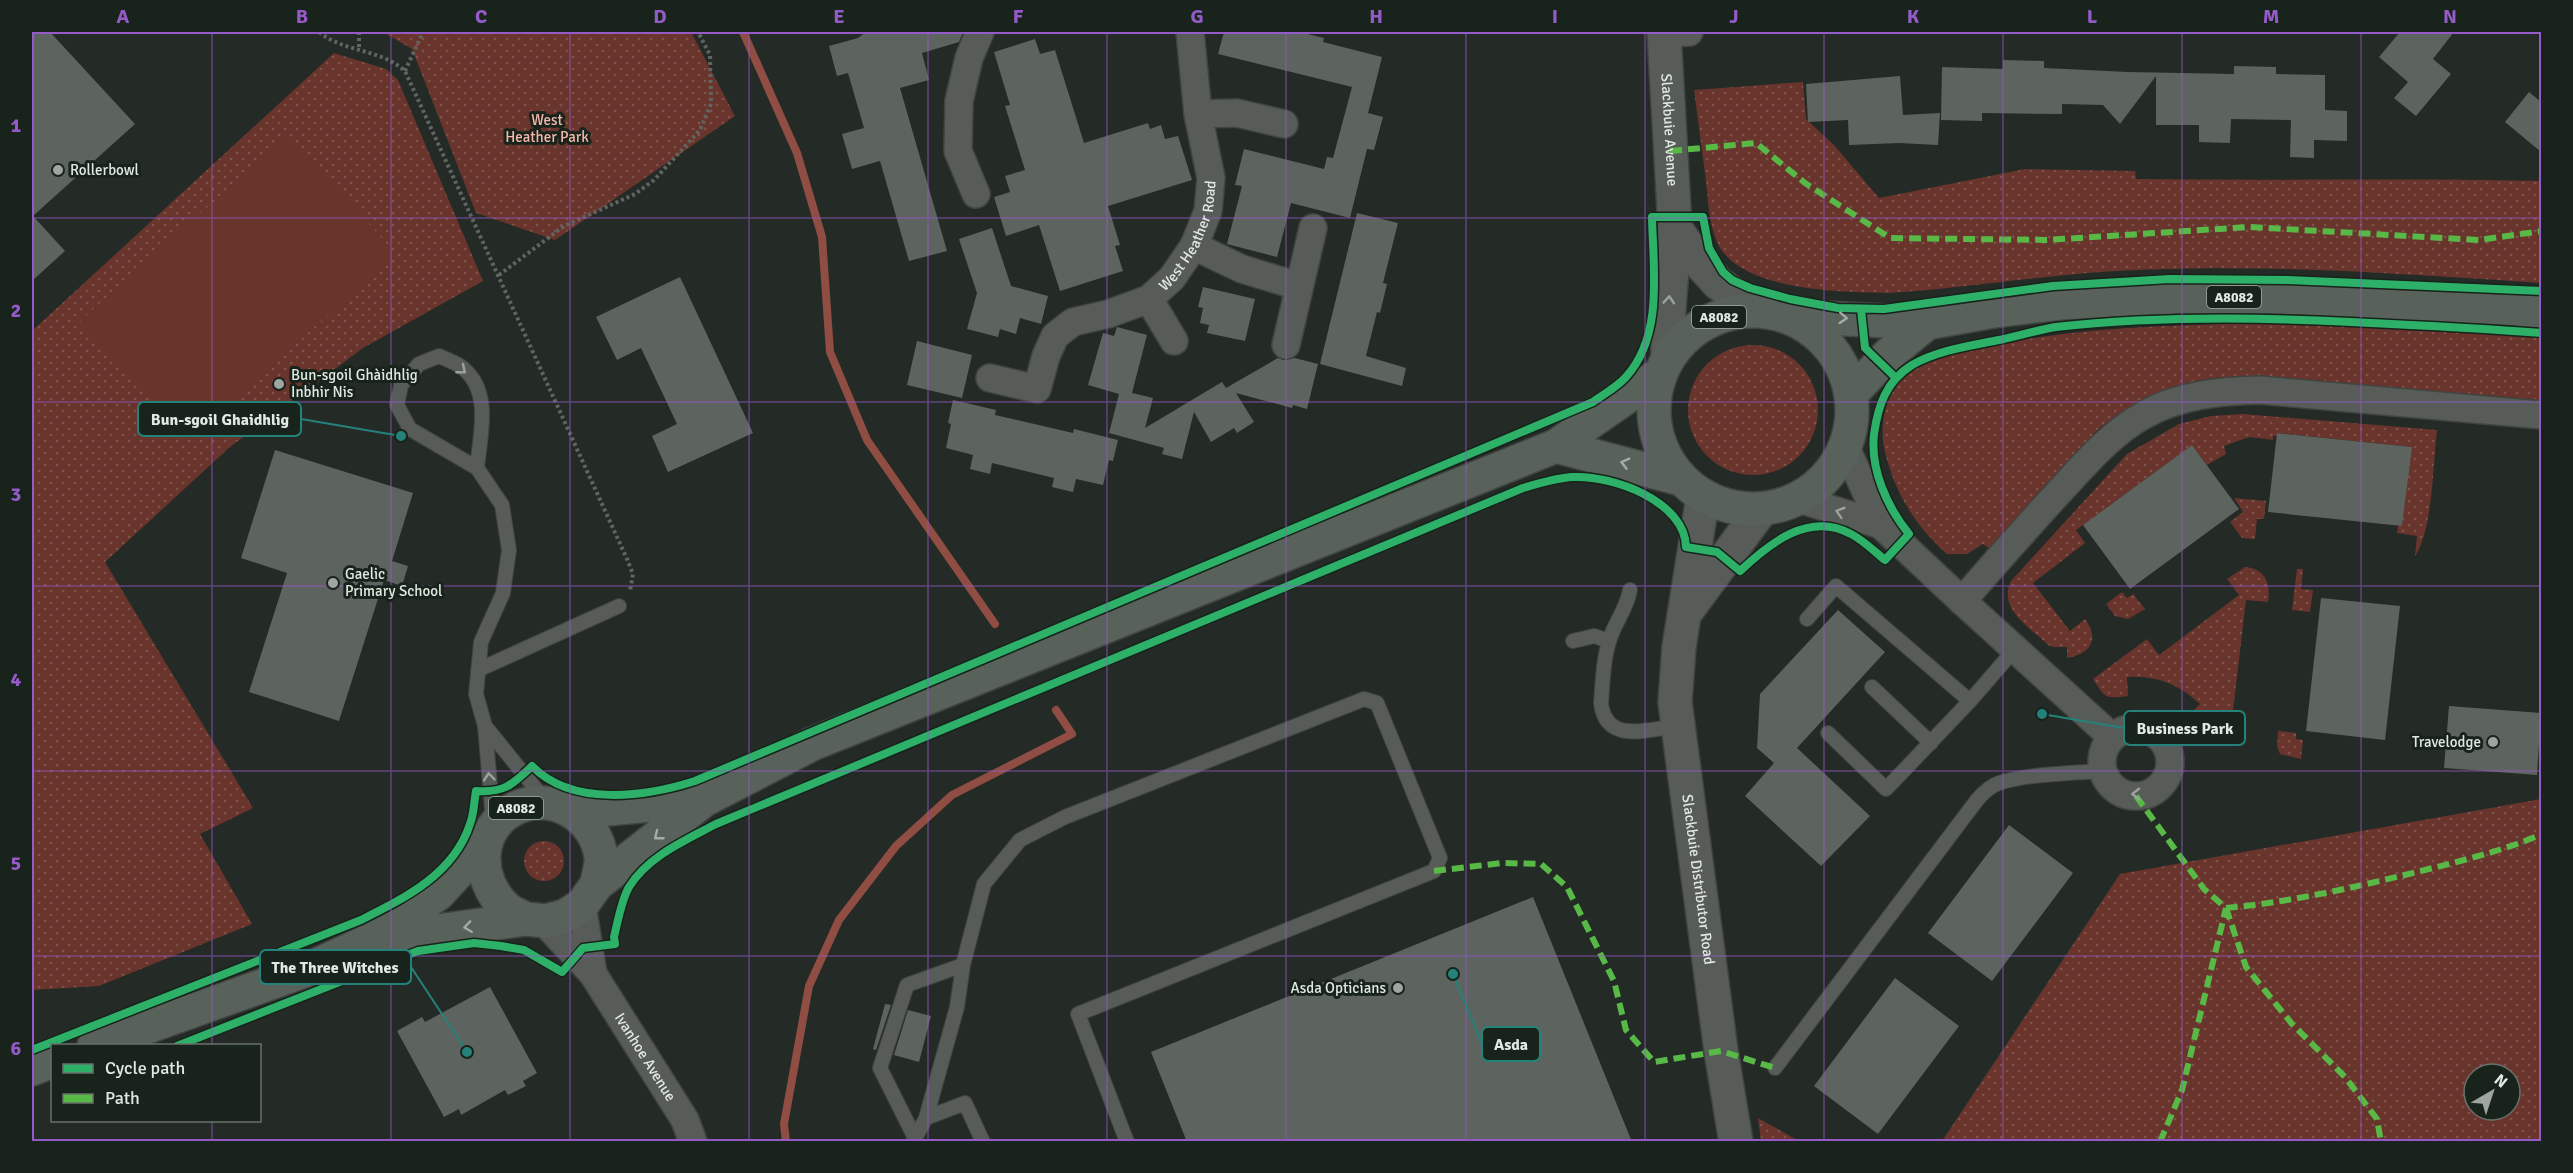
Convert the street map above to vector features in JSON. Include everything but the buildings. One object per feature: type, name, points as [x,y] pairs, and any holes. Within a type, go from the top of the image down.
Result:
[{"type":"main road","name":"A8082","points":[[371,940],[565,916],[704,800],[812,744],[1556,446],[1664,366],[1690,332],[1721,316],[1770,313],[1927,323],[1994,311],[2060,303],[2179,297],[2281,297],[2541,311]]},
{"type":"main road","points":[[1556,446],[1692,488],[1731,508],[1761,510],[1799,499],[1819,486],[1834,469],[1846,448],[1853,421],[1852,393],[1844,368],[1829,345],[1809,327],[1770,313]]},
{"type":"main road","name":"A8082","points":[[1852,393],[1888,355],[1927,323]]},
{"type":"main road","name":"A8082","points":[[1664,366],[1654,401],[1655,429],[1665,456],[1692,488]]},
{"type":"main road","name":"A8082","points":[[100,1044],[304,971],[371,940],[438,894],[514,809],[534,802],[561,807],[704,800]]},
{"type":"main road","points":[[561,807],[590,826],[596,838],[601,858],[590,894]]},
{"type":"main road","points":[[490,835],[482,863],[488,885],[506,909],[535,920]]},
{"type":"main road","points":[[32,1069],[51,1061]]},
{"type":"street","points":[[976,194],[958,151],[959,101],[969,58],[980,32]]},
{"type":"street","name":"West Heather Road","points":[[990,378],[1037,389],[1046,356],[1055,336],[1072,322],[1108,314],[1149,299],[1172,278],[1194,246],[1208,211],[1211,178],[1198,114],[1190,32]]},
{"type":"street","name":"Slackbuie Avenue","points":[[1664,366],[1675,228],[1673,32]]},
{"type":"street","points":[[1198,114],[1237,113],[1284,124]]},
{"type":"street","points":[[1286,345],[1313,228]]},
{"type":"street","points":[[1675,228],[1698,261],[1718,283],[1770,313]]},
{"type":"street","points":[[1194,246],[1242,269],[1298,286]]},
{"type":"street","points":[[1149,299],[1174,341]]},
{"type":"street","points":[[1962,601],[2024,530],[2113,435],[2145,414],[2182,400],[2221,392],[2259,390],[2541,415]]},
{"type":"street","points":[[1846,448],[1881,525],[2112,737]]},
{"type":"street","name":"Slackbuie Distributor Road","points":[[1692,488],[1684,615],[1675,702],[1719,1040],[1736,1142]]},
{"type":"street","points":[[1799,499],[1881,525]]},
{"type":"street","points":[[1684,615],[1761,510]]},
{"type":"street","points":[[2132,727],[2153,732],[2162,739],[2168,749],[2169,771],[2165,781],[2157,789],[2147,794],[2136,796],[2116,789],[2103,771],[2103,753],[2112,737],[2132,727]]},
{"type":"street","name":"Ivanhoe Avenue","points":[[590,894],[594,974]]},
{"type":"street","name":"Ivanhoe Avenue","points":[[535,920],[594,974],[685,1120],[693,1142]]},
{"type":"lane","points":[[477,468],[482,419],[481,390],[464,369],[439,356],[419,364],[401,385],[397,405],[410,429],[477,468],[502,505],[509,550],[503,593],[481,642],[476,693],[485,726],[490,835]]},
{"type":"lane","points":[[1808,619],[1836,586],[1970,701]]},
{"type":"lane","points":[[1630,590],[1627,604],[1610,641],[1601,703],[1608,724],[1624,732],[1678,726]]},
{"type":"lane","points":[[478,670],[619,606]]},
{"type":"lane","points":[[1573,641],[1594,636],[1610,641]]},
{"type":"lane","points":[[1828,733],[1886,789],[1970,701],[2015,649]]},
{"type":"lane","points":[[1872,687],[1931,743]]},
{"type":"lane","points":[[914,1140],[926,1118],[957,1007],[963,965],[984,884],[1020,840],[1065,816],[1364,699],[1377,703],[1440,858],[1434,871],[1078,1014],[1127,1142]]},
{"type":"lane","points":[[485,726],[561,807]]},
{"type":"lane","points":[[1775,1068],[1977,800],[1988,789],[1998,783],[2064,773],[2103,771]]},
{"type":"lane","points":[[914,1140],[880,1068],[907,985],[963,965]]},
{"type":"lane","points":[[926,1118],[965,1103],[983,1142]]},
{"type":"path","points":[[319,32],[341,45],[393,60],[405,71],[633,574],[632,587],[627,598],[619,606]]},
{"type":"path","points":[[359,32],[359,49]]},
{"type":"path","points":[[405,71],[423,32]]},
{"type":"path","points":[[499,275],[564,226],[635,194],[654,180],[700,130],[711,104],[710,55],[698,32]]},
{"type":"green space","name":"West Heather Park","points":[[383,32],[691,32],[735,116],[555,240],[476,213],[412,49]]},
{"type":"green space","points":[[334,53],[386,69],[398,80],[483,281],[363,348],[231,446],[105,562],[253,808],[200,834],[252,924],[99,986],[32,990],[32,331]]},
{"type":"green space","points":[[1803,82],[1806,119],[1834,145],[1879,198],[2025,169],[2135,171],[2136,179],[2541,181],[2541,283],[2339,271],[2238,268],[2106,272],[1887,293],[1844,292],[1794,286],[1769,280],[1730,260],[1715,237],[1709,213],[1694,90]]},
{"type":"green space","points":[[288,135],[396,254],[189,439],[80,321]]},
{"type":"green space","points":[[2278,323],[2541,337],[2541,400],[2263,376],[2238,376],[2190,382],[2149,397],[2122,412],[2097,430],[1990,549],[1983,544],[1967,554],[1947,554],[1925,532],[1908,508],[1894,481],[1883,439],[1884,414],[1893,391],[1900,381],[1909,372],[1927,361],[1944,355],[2025,339],[2097,330]]},
{"type":"green space","points":[[1753,345],[1778,350],[1799,364],[1813,385],[1818,410],[1813,435],[1799,456],[1778,470],[1753,475],[1728,470],[1707,456],[1693,435],[1688,410],[1693,385],[1707,364],[1728,350]]},
{"type":"green space","points":[[2243,414],[2437,430],[2429,513],[2421,544],[2415,556],[2417,536],[2397,533],[2398,526],[2402,526],[2411,447],[2278,433],[2277,436],[2273,436],[2273,440],[2249,437],[2224,446],[2226,454],[2207,465],[2192,445],[2076,530],[2085,543],[2033,583],[2070,631],[2085,619],[2092,633],[2091,644],[2087,649],[2067,658],[2067,647],[2048,645],[2025,625],[2008,600],[2011,581],[2127,454],[2179,424],[2211,416]]},
{"type":"green space","points":[[2234,498],[2266,501],[2264,519],[2257,519],[2255,539],[2242,538],[2230,522],[2243,512]]},
{"type":"green space","points":[[2245,567],[2258,571],[2266,578],[2269,595],[2268,602],[2246,600],[2232,719],[2245,721],[2232,739],[2219,744],[2203,739],[2186,718],[2200,704],[2184,691],[2166,682],[2157,679],[2127,677],[2128,696],[2110,697],[2103,694],[2093,679],[2147,639],[2159,655],[2239,595],[2227,579]]},
{"type":"green space","points":[[2297,569],[2303,569],[2301,589],[2313,590],[2310,612],[2292,610]]},
{"type":"green space","points":[[2122,592],[2127,598],[2133,594],[2145,609],[2128,619],[2115,616],[2106,604]]},
{"type":"green space","points":[[2278,731],[2296,733],[2296,739],[2303,740],[2301,759],[2280,754],[2277,746]]},
{"type":"green space","points":[[2541,799],[2541,1141],[1942,1141],[2120,874]]},
{"type":"green space","points":[[544,841],[552,842],[558,847],[563,853],[563,869],[558,875],[552,880],[544,881],[536,880],[530,875],[525,869],[524,861],[525,853],[530,847],[536,842]]},
{"type":"green space","points":[[1758,1118],[1799,1141],[1761,1141]]},
{"type":"waterway","points":[[743,32],[797,153],[822,237],[830,352],[867,440],[995,624]]},
{"type":"waterway","points":[[786,1142],[784,1124],[809,986],[839,920],[896,846],[952,795],[1072,734],[1056,710]]},
{"type":"marked path","points":[[1670,151],[1756,143],[1805,183],[1890,238],[2047,240],[2249,227],[2479,240],[2542,231]]},
{"type":"marked path","points":[[2136,796],[2204,889],[2226,908],[2301,898],[2376,882],[2483,855],[2540,835]]},
{"type":"marked path","points":[[1434,871],[1502,863],[1541,864],[1567,887],[1614,981],[1626,1030],[1654,1062],[1721,1051],[1775,1068]]},
{"type":"marked path","points":[[2226,908],[2246,967],[2292,1024],[2345,1077],[2377,1119],[2381,1142]]},
{"type":"marked path","points":[[2160,1142],[2182,1090],[2226,908]]},
{"type":"cycle path","points":[[32,1050],[361,920],[394,903],[440,871],[463,842],[470,824],[476,791],[501,789],[519,778],[532,766],[548,779],[567,788],[588,793],[632,794],[675,787],[695,781],[1593,402],[1626,377],[1638,360],[1646,341],[1654,300],[1652,217],[1703,217],[1709,248],[1723,272],[1732,280],[1750,288],[1790,299],[1838,308],[1884,309],[2053,286],[2170,279],[2288,280],[2542,291]]},
{"type":"cycle path","points":[[1861,309],[1865,348],[1896,378]]},
{"type":"cycle path","points":[[182,1044],[418,951],[474,943],[501,946],[524,950],[562,972],[583,948],[615,944],[614,937],[626,893],[646,866],[668,850],[716,824],[1535,484],[1573,477],[1626,486],[1660,504],[1673,516],[1682,531],[1686,547],[1717,552],[1740,571],[1764,550],[1791,533],[1820,526],[1835,528],[1851,534],[1885,560],[1909,534],[1887,500],[1878,474],[1873,447],[1878,414],[1890,386],[1903,371],[1943,352],[2056,327],[2167,319],[2314,320],[2542,333]]},
{"type":"place","name":"Rollerbowl","points":[[58,170]]},
{"type":"place","name":"Bun-sgoil Ghàidhlig Inbhir Nis","points":[[279,384]]},
{"type":"place","name":"Bun-sgoil Ghaidhlig","points":[[401,436]]},
{"type":"place","name":"Gaelic Primary School","points":[[333,583]]},
{"type":"place","name":"Business Park","points":[[2042,714]]},
{"type":"place","name":"Travelodge","points":[[2493,742]]},
{"type":"place","name":"Asda","points":[[1453,974]]},
{"type":"place","name":"Asda Opticians","points":[[1398,988]]},
{"type":"place","name":"The Three Witches","points":[[467,1052]]}]
